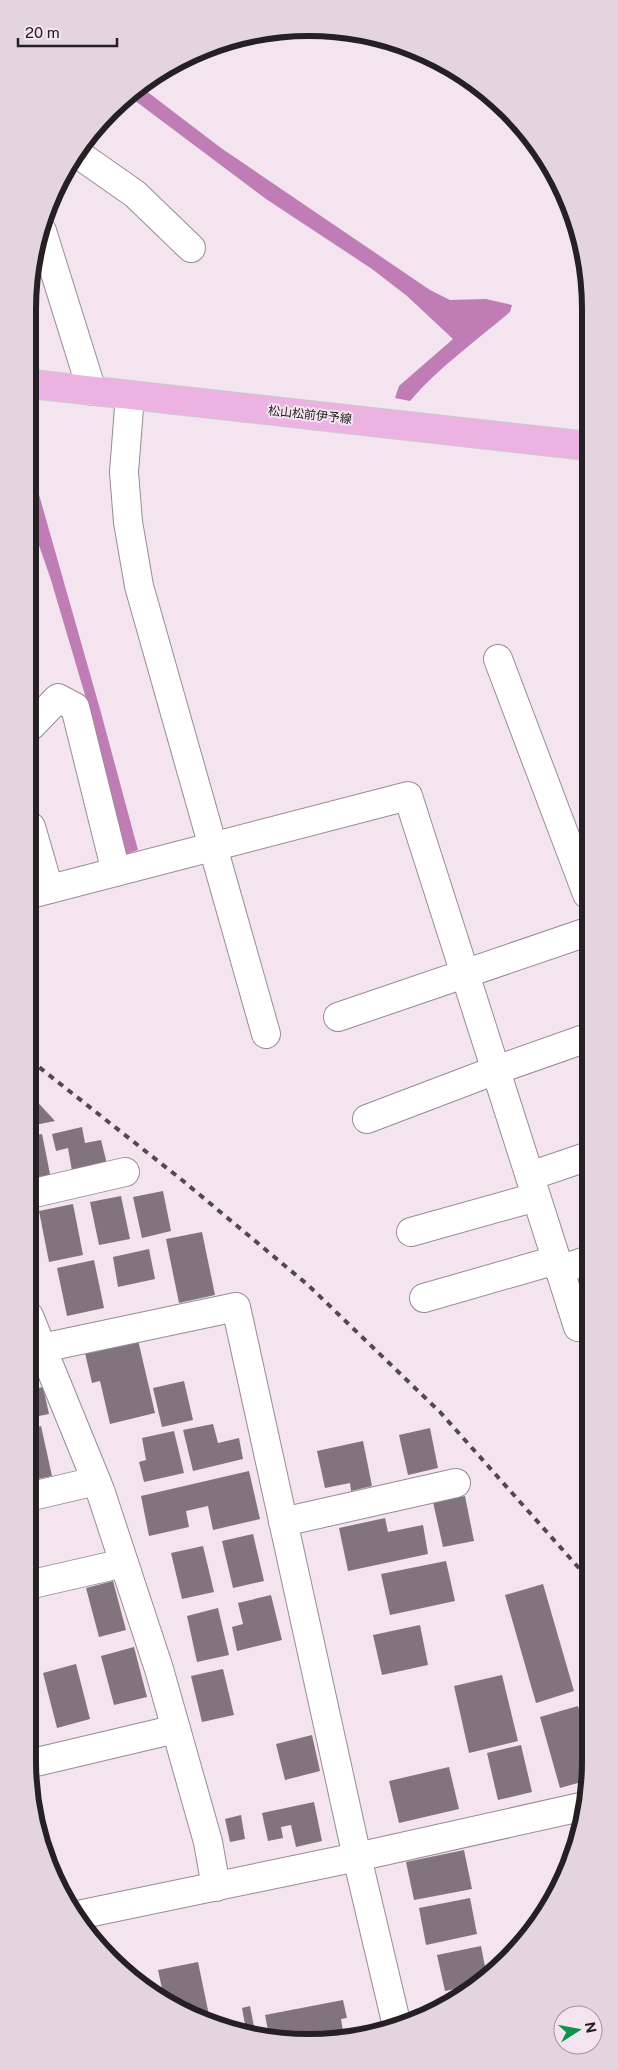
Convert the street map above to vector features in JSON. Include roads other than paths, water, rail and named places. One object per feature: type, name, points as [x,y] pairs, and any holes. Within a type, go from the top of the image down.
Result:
[{"type":"main road","name":"松山松前伊予線","points":[[36,384],[582,445]]},
{"type":"street","points":[[82,157],[135,194],[191,248]]},
{"type":"street","points":[[45,241],[92,391]]},
{"type":"street","points":[[130,395],[124,472],[128,522],[139,586],[266,1034]]},
{"type":"street","points":[[498,659],[582,881]]},
{"type":"street","points":[[36,721],[58,698],[74,707],[116,872]]},
{"type":"street","points":[[36,863],[40,892],[408,796],[578,1328]]},
{"type":"street","points":[[338,1017],[465,972],[582,934]]},
{"type":"street","points":[[367,1119],[582,1040]]},
{"type":"street","points":[[411,1232],[533,1187],[582,1159]]},
{"type":"street","points":[[36,1193],[125,1172]]},
{"type":"street","points":[[424,1298],[558,1265],[582,1262]]},
{"type":"street","points":[[42,1348],[236,1307],[356,1857],[395,2020]]},
{"type":"street","points":[[36,1333],[96,1481],[159,1669],[208,1842],[216,1887]]},
{"type":"street","points":[[36,1495],[96,1481]]},
{"type":"street","points":[[283,1522],[456,1483]]},
{"type":"street","points":[[36,1583],[124,1563]]},
{"type":"street","points":[[36,1762],[176,1729]]},
{"type":"street","points":[[83,1914],[356,1857],[578,1808]]},
{"type":"railway","points":[[36,1065],[182,1180],[308,1285],[440,1412],[582,1572]]}]
